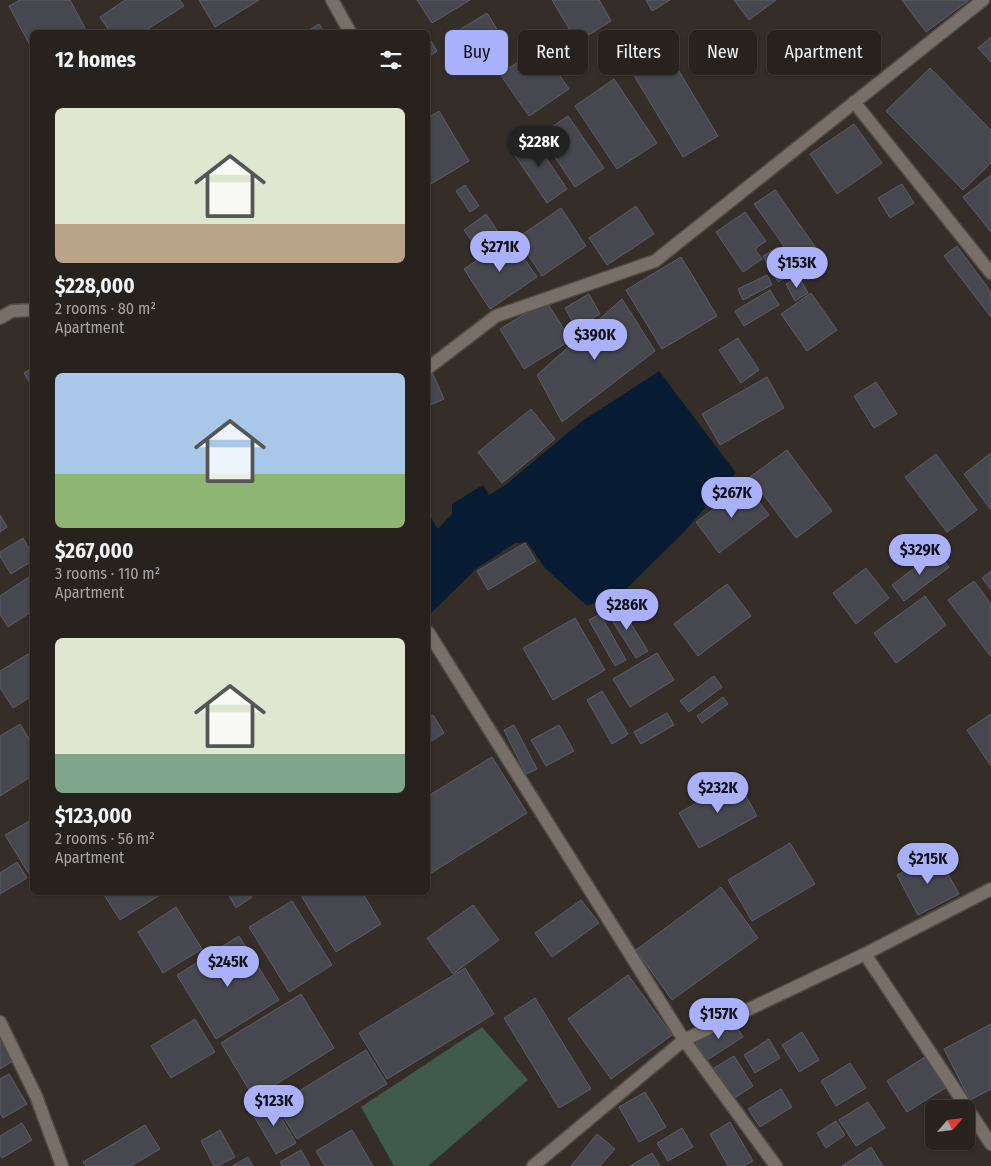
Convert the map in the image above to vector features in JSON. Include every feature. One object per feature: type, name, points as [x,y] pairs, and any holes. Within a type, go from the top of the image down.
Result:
[{"type":"street","points":[[332,0],[349,30]]},
{"type":"street","points":[[430,366],[496,316],[655,261],[983,0]]},
{"type":"street","points":[[854,102],[991,273]]},
{"type":"street","points":[[0,318],[12,311],[30,310]]},
{"type":"street","points":[[430,635],[684,1040],[776,1166]]},
{"type":"street","points":[[533,1166],[684,1040],[865,954],[991,890]]},
{"type":"street","points":[[865,954],[991,1144]]},
{"type":"street","points":[[0,1022],[36,1096],[62,1166]]},
{"type":"green space","points":[[482,1027],[528,1080],[428,1166],[394,1166],[361,1107]]},
{"type":"water","points":[[659,371],[736,473],[683,533],[623,592],[587,606],[545,568],[527,542],[515,543],[476,569],[430,614],[430,518],[438,529],[452,514],[452,504],[483,485],[489,495],[504,486],[581,422]]},
{"type":"building","points":[[20,0],[70,0],[86,30],[30,30],[30,45],[9,6]]},
{"type":"building","points":[[125,0],[180,0],[184,6],[146,30],[109,30],[100,17]]},
{"type":"building","points":[[199,0],[259,0],[215,27]]},
{"type":"building","points":[[417,0],[470,0],[432,23]]},
{"type":"building","points":[[552,0],[599,0],[611,21],[588,35],[588,30],[570,30]]},
{"type":"building","points":[[646,0],[670,0],[652,11]]},
{"type":"building","points":[[734,0],[776,0],[749,20]]},
{"type":"building","points":[[902,0],[969,0],[926,32]]},
{"type":"building","points":[[487,13],[498,30],[459,30]]},
{"type":"building","points":[[319,24],[323,30],[309,30]]},
{"type":"building","points":[[991,37],[991,62],[978,48]]},
{"type":"building","points":[[430,39],[437,51],[430,56]]},
{"type":"building","points":[[518,62],[518,75],[559,75],[569,89],[529,116],[501,75],[508,75],[508,69]]},
{"type":"building","points":[[930,68],[991,130],[991,163],[963,190],[886,111]]},
{"type":"building","points":[[679,71],[718,136],[683,157],[634,75],[679,75]]},
{"type":"building","points":[[614,79],[657,143],[617,169],[575,106]]},
{"type":"building","points":[[439,111],[469,161],[430,184],[430,117]]},
{"type":"building","points":[[568,116],[604,168],[575,187],[540,135]]},
{"type":"building","points":[[854,124],[882,163],[837,194],[810,154]]},
{"type":"building","points":[[530,134],[567,189],[547,203],[510,148]]},
{"type":"building","points":[[991,175],[991,232],[963,197]]},
{"type":"building","points":[[902,184],[914,203],[890,218],[878,198]]},
{"type":"building","points":[[465,185],[479,206],[470,212],[456,191]]},
{"type":"building","points":[[775,190],[828,265],[808,280],[754,204]]},
{"type":"building","points":[[636,206],[654,234],[607,265],[589,238]]},
{"type":"building","points":[[561,208],[586,246],[542,276],[517,238]]},
{"type":"building","points":[[745,212],[766,241],[755,249],[762,259],[743,272],[716,232]]},
{"type":"building","points":[[486,214],[500,235],[478,250],[464,230]]},
{"type":"building","points":[[510,238],[537,277],[490,309],[464,269]]},
{"type":"building","points":[[957,246],[991,292],[991,317],[944,256]]},
{"type":"building","points":[[778,247],[793,273],[778,282],[763,256]]},
{"type":"building","points":[[681,257],[717,316],[662,349],[626,290]]},
{"type":"building","points":[[767,275],[772,285],[743,300],[738,289]]},
{"type":"building","points":[[799,277],[808,293],[795,301],[786,284]]},
{"type":"building","points":[[770,290],[779,305],[744,326],[735,311]]},
{"type":"building","points":[[811,293],[837,330],[807,351],[781,314]]},
{"type":"building","points":[[589,294],[600,314],[576,328],[565,308]]},
{"type":"building","points":[[622,299],[655,351],[562,422],[537,375]]},
{"type":"building","points":[[546,301],[571,340],[524,369],[500,329]]},
{"type":"building","points":[[738,338],[759,370],[741,383],[719,350]]},
{"type":"building","points":[[30,369],[30,384],[24,373]]},
{"type":"building","points":[[433,374],[444,399],[430,405],[430,376]]},
{"type":"building","points":[[767,377],[784,408],[720,445],[702,414]]},
{"type":"building","points":[[876,382],[897,414],[874,428],[854,396]]},
{"type":"building","points":[[531,409],[555,439],[502,483],[478,452]]},
{"type":"building","points":[[787,450],[832,511],[796,538],[750,477]]},
{"type":"building","points":[[991,453],[991,510],[964,474]]},
{"type":"building","points":[[936,454],[977,510],[947,532],[905,477]]},
{"type":"building","points":[[746,485],[769,515],[719,553],[696,522]]},
{"type":"building","points":[[0,515],[7,527],[0,532]]},
{"type":"building","points":[[23,538],[30,550],[30,562],[11,574],[0,556],[0,552]]},
{"type":"building","points":[[525,543],[536,561],[488,590],[477,571]]},
{"type":"building","points":[[937,551],[949,567],[904,601],[892,585]]},
{"type":"building","points":[[866,568],[889,598],[856,624],[833,593]]},
{"type":"building","points":[[991,571],[991,590],[982,578]]},
{"type":"building","points":[[30,576],[30,612],[8,627],[0,614],[0,596]]},
{"type":"building","points":[[974,581],[991,604],[991,657],[948,600]]},
{"type":"building","points":[[727,584],[751,616],[698,656],[674,624]]},
{"type":"building","points":[[925,596],[946,625],[896,663],[874,633]]},
{"type":"building","points":[[618,603],[648,651],[636,658],[606,611]]},
{"type":"building","points":[[600,614],[626,660],[615,666],[589,620]]},
{"type":"building","points":[[575,618],[605,670],[553,700],[523,648]]},
{"type":"building","points":[[657,653],[674,680],[630,707],[613,679]]},
{"type":"building","points":[[28,654],[30,658],[30,697],[13,708],[0,688],[0,671]]},
{"type":"building","points":[[714,676],[722,687],[689,712],[680,701]]},
{"type":"building","points":[[602,691],[628,734],[612,744],[587,700]]},
{"type":"building","points":[[723,697],[728,704],[702,723],[697,716]]},
{"type":"building","points":[[667,713],[674,725],[641,744],[634,732]]},
{"type":"building","points":[[991,714],[991,766],[967,730]]},
{"type":"building","points":[[433,715],[444,733],[430,742],[430,717]]},
{"type":"building","points":[[20,724],[30,741],[30,777],[0,796],[0,736]]},
{"type":"building","points":[[514,725],[537,769],[526,774],[504,730]]},
{"type":"building","points":[[559,725],[574,751],[546,766],[531,740]]},
{"type":"building","points":[[492,757],[527,813],[430,874],[430,795]]},
{"type":"building","points":[[737,780],[757,816],[699,848],[679,813]]},
{"type":"building","points":[[30,821],[29,874],[5,835]]},
{"type":"building","points":[[790,843],[815,884],[752,921],[728,880]]},
{"type":"building","points":[[937,854],[959,894],[918,915],[897,875]]},
{"type":"building","points":[[17,862],[27,878],[0,894],[0,873]]},
{"type":"building","points":[[721,887],[758,938],[672,1000],[636,950]]},
{"type":"building","points":[[104,895],[160,895],[120,920]]},
{"type":"building","points":[[229,895],[251,895],[252,897],[236,908]]},
{"type":"building","points":[[305,895],[364,895],[381,924],[336,952],[302,897]]},
{"type":"building","points":[[581,900],[599,923],[552,957],[535,933]]},
{"type":"building","points":[[292,901],[332,965],[289,992],[249,927]]},
{"type":"building","points":[[473,905],[499,940],[453,974],[427,938]]},
{"type":"building","points":[[176,907],[202,949],[163,973],[138,932]]},
{"type":"building","points":[[239,936],[279,1000],[216,1039],[177,975]]},
{"type":"building","points":[[465,968],[494,1014],[387,1079],[359,1033]]},
{"type":"building","points":[[628,975],[672,1035],[611,1079],[568,1019]]},
{"type":"building","points":[[301,994],[334,1048],[254,1098],[221,1043]]},
{"type":"building","points":[[535,998],[591,1089],[559,1108],[504,1018]]},
{"type":"building","points":[[195,1019],[215,1052],[171,1078],[151,1046]]},
{"type":"building","points":[[732,1020],[743,1037],[707,1060],[696,1043]]},
{"type":"building","points":[[991,1024],[991,1089],[970,1100],[944,1049]]},
{"type":"building","points":[[802,1032],[819,1060],[799,1072],[782,1045]]},
{"type":"building","points":[[0,1038],[13,1061],[0,1069]]},
{"type":"building","points":[[769,1039],[780,1058],[755,1073],[744,1055]]},
{"type":"building","points":[[366,1050],[387,1084],[297,1139],[276,1105]]},
{"type":"building","points":[[734,1056],[753,1086],[733,1099],[714,1068]]},
{"type":"building","points":[[925,1057],[945,1088],[907,1112],[887,1081]]},
{"type":"building","points":[[850,1063],[866,1088],[836,1106],[821,1081]]},
{"type":"building","points":[[9,1074],[27,1104],[3,1118],[0,1113],[0,1079]]},
{"type":"building","points":[[781,1089],[792,1107],[760,1127],[748,1109]]},
{"type":"building","points":[[645,1092],[666,1127],[639,1142],[619,1107]]},
{"type":"building","points":[[271,1100],[296,1143],[276,1154],[251,1111]]},
{"type":"building","points":[[868,1102],[885,1128],[856,1146],[839,1120]]},
{"type":"building","points":[[836,1121],[845,1135],[826,1148],[817,1133]]},
{"type":"building","points":[[730,1122],[753,1161],[743,1166],[728,1166],[710,1134]]},
{"type":"building","points":[[22,1123],[32,1140],[2,1158],[0,1154],[0,1136]]},
{"type":"building","points":[[145,1125],[160,1149],[131,1166],[86,1166],[83,1162]]},
{"type":"building","points":[[682,1128],[693,1147],[668,1161],[657,1143]]},
{"type":"building","points":[[220,1130],[235,1157],[218,1166],[214,1166],[201,1141]]},
{"type":"building","points":[[352,1130],[373,1166],[325,1166],[316,1151]]},
{"type":"building","points":[[597,1134],[615,1149],[600,1166],[571,1166]]},
{"type":"building","points":[[871,1147],[883,1166],[842,1166]]},
{"type":"building","points":[[301,1150],[310,1166],[282,1166],[280,1162]]},
{"type":"building","points":[[652,1153],[660,1166],[630,1166]]},
{"type":"building","points":[[248,1157],[253,1166],[232,1166]]}]
